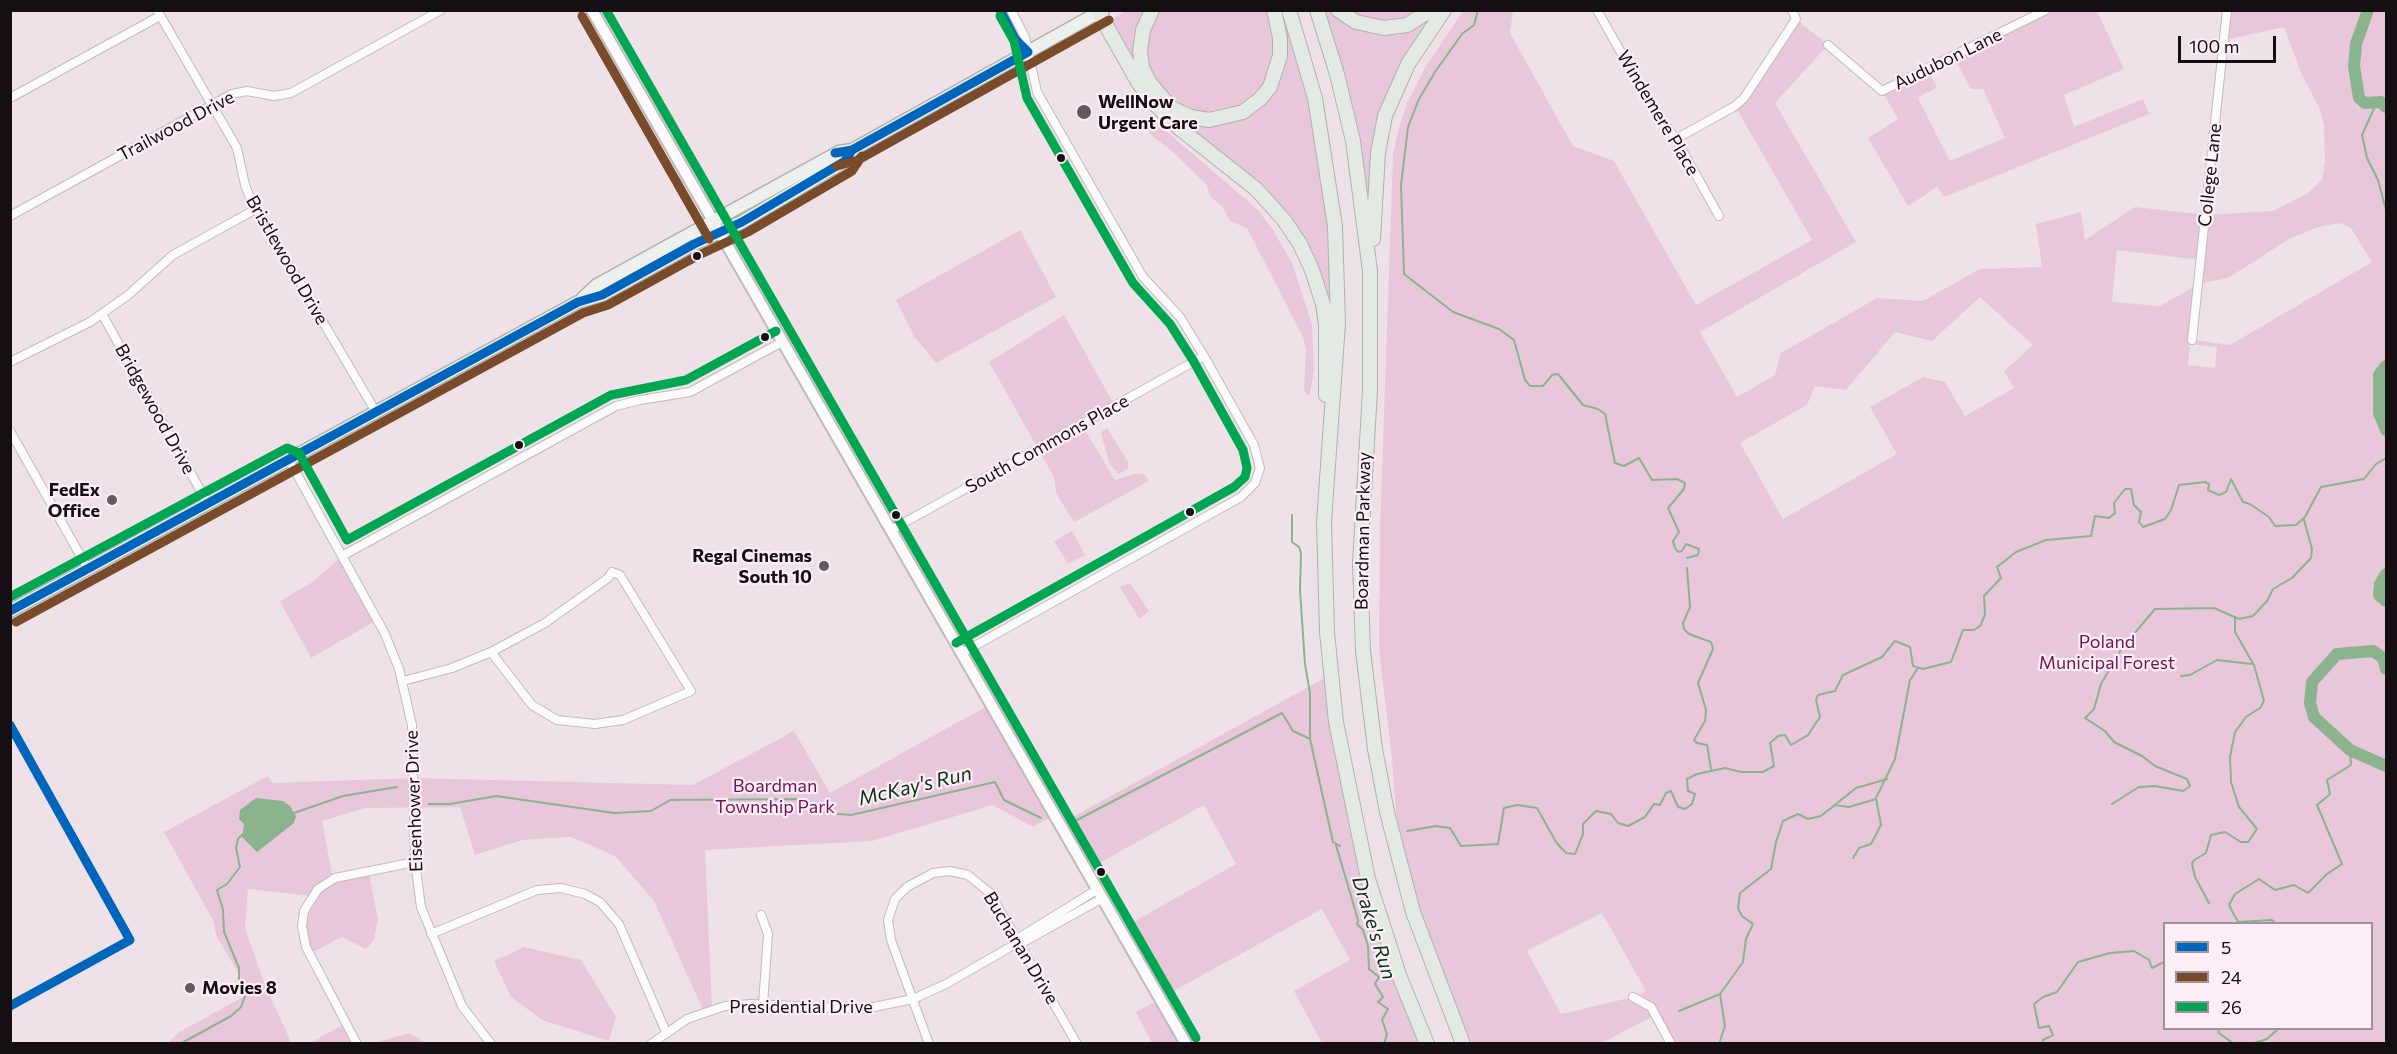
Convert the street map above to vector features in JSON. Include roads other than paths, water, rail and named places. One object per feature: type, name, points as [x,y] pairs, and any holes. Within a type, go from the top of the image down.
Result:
[{"type":"highway","points":[[1152,10],[1143,30],[1140,51],[1148,80],[1171,108],[1191,117],[1209,120],[1230,117],[1243,112],[1253,106],[1270,87],[1280,56],[1280,38],[1274,10]]},
{"type":"highway","name":"Boardman Parkway","points":[[1289,10],[1315,98],[1335,226],[1338,324],[1325,487],[1327,632],[1343,765],[1362,857],[1376,905],[1399,975],[1427,1044]]},
{"type":"highway","name":"Boardman Parkway","points":[[1317,10],[1337,74],[1353,141],[1370,271],[1370,390],[1360,563],[1368,697],[1379,771],[1400,865],[1426,950],[1463,1044]]},
{"type":"highway","points":[[1338,10],[1356,22],[1384,28],[1407,25],[1431,10]]},
{"type":"highway","points":[[1370,271],[1378,153],[1385,116],[1404,72],[1444,10]]},
{"type":"highway","points":[[1101,12],[1138,82],[1153,102],[1179,128],[1241,177],[1273,207],[1307,258],[1320,293],[1326,325],[1325,487]]},
{"type":"main road","points":[[592,10],[1186,1044]]},
{"type":"main road","points":[[10,611],[578,302],[602,295],[716,227],[742,222],[846,161],[852,150],[1101,12]]},
{"type":"street","name":"Trailwood Drive","points":[[10,216],[212,105],[242,92],[274,96],[291,93],[441,10]]},
{"type":"street","points":[[1000,10],[1015,39],[1028,52]]},
{"type":"street","points":[[962,653],[1241,497],[1252,488],[1260,468],[1258,454],[1204,356],[1176,312],[1143,278],[1037,92],[1025,37],[1011,10]]},
{"type":"street","name":"Windemere Place","points":[[1597,10],[1654,111],[1676,139],[1719,216]]},
{"type":"street","points":[[1676,139],[1735,106],[1744,98],[1796,19],[1792,10]]},
{"type":"street","name":"Audubon Lane","points":[[1828,45],[1882,91],[2046,10]]},
{"type":"street","name":"College Lane","points":[[2192,340],[2227,10]]},
{"type":"street","name":"Bristlewood Drive","points":[[159,13],[238,152],[245,185],[256,209],[376,412]]},
{"type":"street","points":[[10,98],[159,13]]},
{"type":"street","points":[[10,362],[102,314],[127,296],[173,255],[256,209]]},
{"type":"street","name":"Bridgewood Drive","points":[[102,314],[208,504]]},
{"type":"street","points":[[342,556],[616,406],[640,399],[690,392],[782,342]]},
{"type":"street","name":"South Commons Place","points":[[891,530],[1204,356]]},
{"type":"street","points":[[10,431],[88,569]]},
{"type":"street","name":"Eisenhower Drive","points":[[289,460],[385,634],[403,681],[414,748],[415,862],[419,901],[462,1006],[491,1044]]},
{"type":"street","points":[[403,681],[452,668],[491,652],[545,623],[615,572],[691,692],[623,720],[595,724],[566,723],[547,716],[532,705],[491,652]]},
{"type":"street","points":[[357,1044],[306,947],[302,926],[304,911],[318,889],[334,878],[415,862]]},
{"type":"street","name":"Buchanan Drive","points":[[929,1044],[891,940],[888,920],[895,899],[916,881],[933,873],[950,871],[978,880],[990,893],[1077,1044]]},
{"type":"street","points":[[431,934],[537,890],[561,888],[585,894],[600,902],[619,924],[666,1032]]},
{"type":"street","name":"Presidential Drive","points":[[651,1044],[687,1018],[712,1009],[738,1004],[842,1010],[886,1006],[913,999],[946,984],[1100,894]]},
{"type":"street","points":[[761,915],[768,934],[763,1004]]},
{"type":"street","points":[[1634,997],[1650,1007],[1671,1044]]},
{"type":"waterway","points":[[1478,10],[1474,25],[1462,34],[1435,72],[1419,99],[1408,127],[1401,185],[1404,274],[1453,312],[1499,329],[1514,340],[1525,380],[1530,386],[1543,386],[1552,375],[1558,374],[1583,405],[1598,409],[1605,414],[1615,463],[1624,466],[1639,458],[1652,480],[1677,479],[1685,483],[1684,489],[1668,508],[1679,532],[1673,541],[1678,552],[1682,551],[1686,544],[1699,549],[1698,555],[1687,558]]},
{"type":"waterway","points":[[2368,10],[2356,44],[2354,66],[2359,98],[2365,103],[2381,102],[2386,107]]},
{"type":"waterway","points":[[2377,102],[2362,135],[2367,158],[2378,180],[2386,210]]},
{"type":"waterway","points":[[2386,366],[2379,375],[2379,413],[2386,430]]},
{"type":"waterway","name":"Drake's Run","points":[[1407,831],[1436,826],[1450,828],[1461,846],[1498,844],[1504,808],[1517,805],[1537,808],[1556,842],[1566,853],[1575,854],[1583,834],[1583,824],[1596,811],[1611,814],[1618,823],[1628,826],[1645,817],[1654,804],[1660,805],[1666,793],[1671,791],[1678,807],[1685,809],[1692,804],[1695,794],[1688,791],[1687,779],[1697,774],[1725,768],[1741,772],[1763,772],[1774,766],[1770,743],[1778,736],[1785,735],[1791,745],[1808,735],[1820,717],[1816,700],[1818,695],[1835,691],[1843,675],[1882,657],[1895,641],[1910,647],[1913,666],[1923,669],[1951,662],[1963,630],[1974,630],[1980,626],[1985,615],[1984,596],[2001,578],[1997,567],[2016,552],[2046,540],[2091,536],[2095,516],[2109,518],[2115,513],[2114,503],[2125,489],[2131,489],[2134,505],[2141,512],[2139,522],[2143,527],[2165,519],[2171,510],[2179,485],[2205,482],[2209,484],[2208,490],[2219,495],[2226,492],[2231,479],[2243,502],[2269,517],[2275,526],[2296,525],[2305,517],[2321,487],[2364,479],[2376,464],[2386,458]]},
{"type":"waterway","points":[[1292,515],[1292,542],[1299,547],[1301,553],[1300,590],[1305,664],[1310,693],[1310,739]]},
{"type":"waterway","points":[[2112,804],[2139,787],[2155,786],[2183,791],[2190,786],[2187,779],[2155,766],[2142,756],[2114,742],[2105,731],[2085,718],[2094,709],[2101,684],[2122,648],[2155,609],[2214,608],[2239,619],[2253,616],[2267,601],[2273,589],[2292,578],[2311,558],[2312,549],[2304,520]]},
{"type":"waterway","points":[[1687,568],[1690,607],[1683,623],[1684,629],[1689,634],[1711,642],[1713,649],[1698,683],[1706,710],[1705,721],[1694,740],[1707,745],[1711,769]]},
{"type":"waterway","points":[[2386,574],[2380,584],[2379,595],[2386,601]]},
{"type":"waterway","points":[[2209,903],[2195,877],[2192,864],[2194,860],[2206,853],[2211,835],[2225,832],[2241,842],[2248,842],[2257,829],[2239,807],[2231,782],[2230,757],[2235,732],[2246,717],[2260,708],[2264,701],[2254,665],[2235,632],[2235,617]]},
{"type":"waterway","points":[[2386,669],[2383,658],[2373,651],[2337,654],[2312,682],[2310,703],[2314,717],[2350,750],[2386,766]]},
{"type":"waterway","points":[[2181,676],[2190,675],[2217,660],[2252,664]]},
{"type":"waterway","points":[[1853,858],[1859,848],[1871,844],[1881,825],[1876,798],[1895,759],[1910,680],[1918,668]]},
{"type":"waterway","name":"McKay's Run","points":[[1077,820],[1282,713],[1293,731],[1310,739],[1333,842],[1340,846]]},
{"type":"waterway","points":[[2238,922],[2229,905],[2235,894],[2259,879],[2275,890],[2294,885],[2308,893],[2327,874],[2342,864],[2317,805],[2330,794],[2327,780],[2351,765],[2350,750]]},
{"type":"waterway","points":[[1679,1011],[1720,994],[1743,962],[1746,939],[1753,924],[1742,916],[1738,908],[1740,893],[1771,869],[1783,821],[1798,814],[1808,819],[1821,816],[1856,788],[1887,779]]},
{"type":"waterway","name":"McKay's Run","points":[[429,804],[450,804],[496,796],[614,813],[651,811],[670,800],[797,799],[813,812],[851,815],[995,782],[1004,800],[1041,818]]},
{"type":"waterway","name":"McKay's Run","points":[[294,813],[343,796],[397,787]]},
{"type":"waterway","points":[[1835,805],[1849,807],[1876,799]]},
{"type":"waterway","name":"McKay's Run","points":[[180,1044],[231,1016],[241,1007],[247,991],[245,984],[239,979],[239,968],[224,932],[223,910],[217,890],[227,884],[240,867],[236,848],[238,839],[243,834]]},
{"type":"waterway","name":"Drake's Run","points":[[1336,845],[1358,920],[1357,924],[1363,930],[1368,946],[1369,969],[1379,977],[1375,984],[1383,997],[1378,1002],[1388,1009],[1382,1020],[1387,1034],[1384,1044]]},
{"type":"waterway","points":[[2238,922],[2272,920],[2274,922]]},
{"type":"waterway","points":[[2043,1044],[2043,1040],[2053,1035],[2049,1026],[2039,1028],[2034,1004],[2043,997],[2057,992],[2078,962],[2110,953],[2134,951],[2149,960],[2152,968],[2163,962]]},
{"type":"waterway","points":[[1719,1044],[1725,1026],[1720,994]]},
{"type":"waterway","points":[[2218,1030],[2219,1033],[2234,1044]]},
{"type":"waterway","points":[[2251,1044],[2267,1039],[2277,1030]]},
{"type":"place","name":"WellNow Urgent Care","points":[[1084,112]]},
{"type":"place","name":"FedEx Office","points":[[112,500]]},
{"type":"place","name":"Regal Cinemas South 10","points":[[824,566]]},
{"type":"place","name":"Movies 8","points":[[190,988]]},
{"type":"park label","name":"Poland Municipal Forest","points":[[2107,652]]},
{"type":"park label","name":"Boardman Township Park","points":[[775,796]]}]
